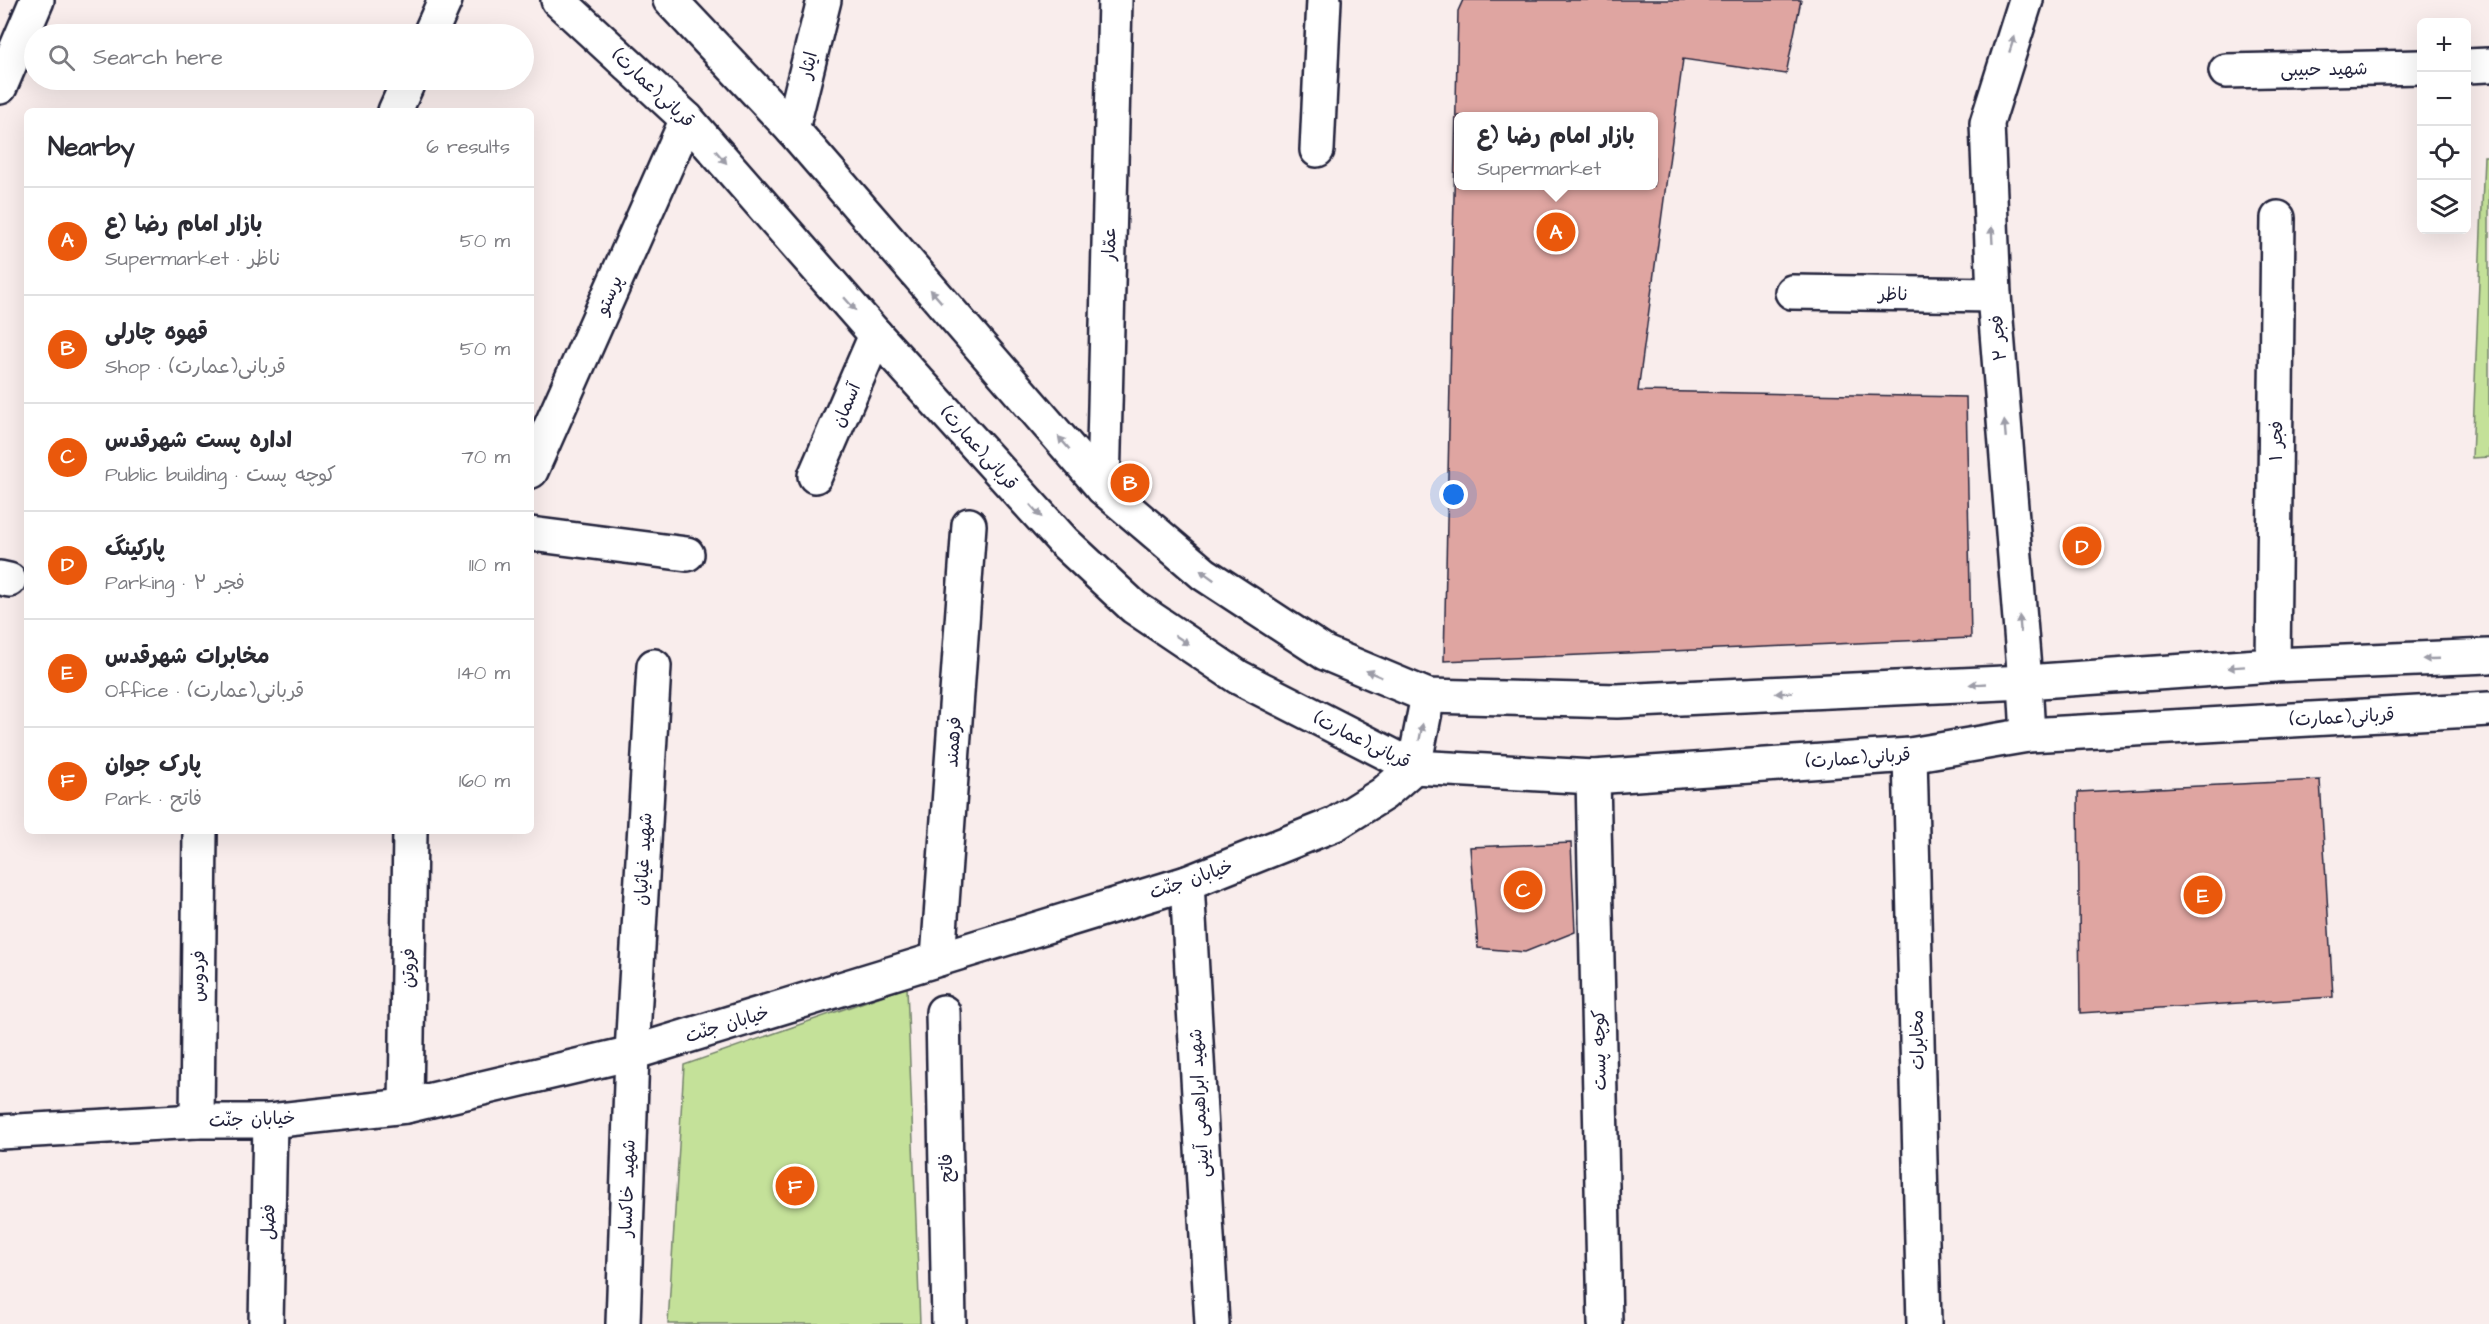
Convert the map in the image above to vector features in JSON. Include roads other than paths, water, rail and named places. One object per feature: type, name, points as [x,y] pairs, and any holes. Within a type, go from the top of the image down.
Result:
[{"type":"street","points":[[0,87],[10,35],[37,0]]},
{"type":"street","points":[[434,24],[445,0]]},
{"type":"street","name":"(عمارت)قربانی","points":[[558,0],[687,119],[876,334],[1064,542],[1134,607],[1238,677],[1414,767],[1593,777],[1910,755],[2028,735],[2489,709]]},
{"type":"street","points":[[670,0],[792,129],[1103,488],[1204,574],[1325,653],[1428,696],[1617,701],[2025,682],[2273,665],[2489,656]]},
{"type":"street","name":"ایثار","points":[[792,129],[824,0]]},
{"type":"street","name":"عمّار","points":[[1103,488],[1115,0]]},
{"type":"street","points":[[1317,150],[1324,0]]},
{"type":"street","name":"فجر ۲","points":[[2026,0],[1987,123],[1994,295],[2028,735]]},
{"type":"street","points":[[2471,66],[2489,65]]},
{"type":"street","name":"شهید حبیبی","points":[[2226,71],[2417,67]]},
{"type":"street","points":[[396,108],[404,90]]},
{"type":"street","name":"پرستو","points":[[534,464],[687,119]]},
{"type":"street","name":"فجر ۱","points":[[2273,665],[2278,218]]},
{"type":"street","name":"ناظر","points":[[1792,292],[1994,295]]},
{"type":"street","name":"آسمان","points":[[815,476],[876,334]]},
{"type":"street","name":"فرهمند","points":[[938,959],[969,525]]},
{"type":"street","points":[[534,534],[687,554]]},
{"type":"street","name":"شهید غیاثیان","points":[[632,1053],[654,666]]},
{"type":"street","points":[[1414,767],[1428,696]]},
{"type":"street","name":"مخابرات","points":[[1910,755],[1924,1324]]},
{"type":"street","name":"خیابان جنّت","points":[[0,1132],[197,1121],[270,1121],[406,1106],[632,1053],[1186,883],[1335,824],[1383,794],[1414,767]]},
{"type":"street","name":"کوچه پست","points":[[1593,777],[1605,1324]]},
{"type":"street","name":"فردوس","points":[[197,1121],[200,834]]},
{"type":"street","name":"فروتن","points":[[406,1106],[410,834]]},
{"type":"street","name":"شهید ابراهیمی آیینی","points":[[1186,883],[1212,1324]]},
{"type":"street","name":"فاتح","points":[[943,1012],[949,1324]]},
{"type":"street","name":"شهید خاکسار","points":[[622,1324],[632,1053]]},
{"type":"street","name":"فضل","points":[[266,1324],[270,1121]]},
{"type":"place","name":"بازار امام رضا (ع","points":[[1556,232]]},
{"type":"place","name":"قهوه چارلی","points":[[1130,483]]},
{"type":"place","name":"پارکینگ","points":[[2082,546]]},
{"type":"place","name":"اداره پست شهرقدس","points":[[1523,890]]},
{"type":"place","name":"مخابرات شهرقدس","points":[[2203,895]]},
{"type":"place","name":"پارک جوان","points":[[795,1186]]}]
